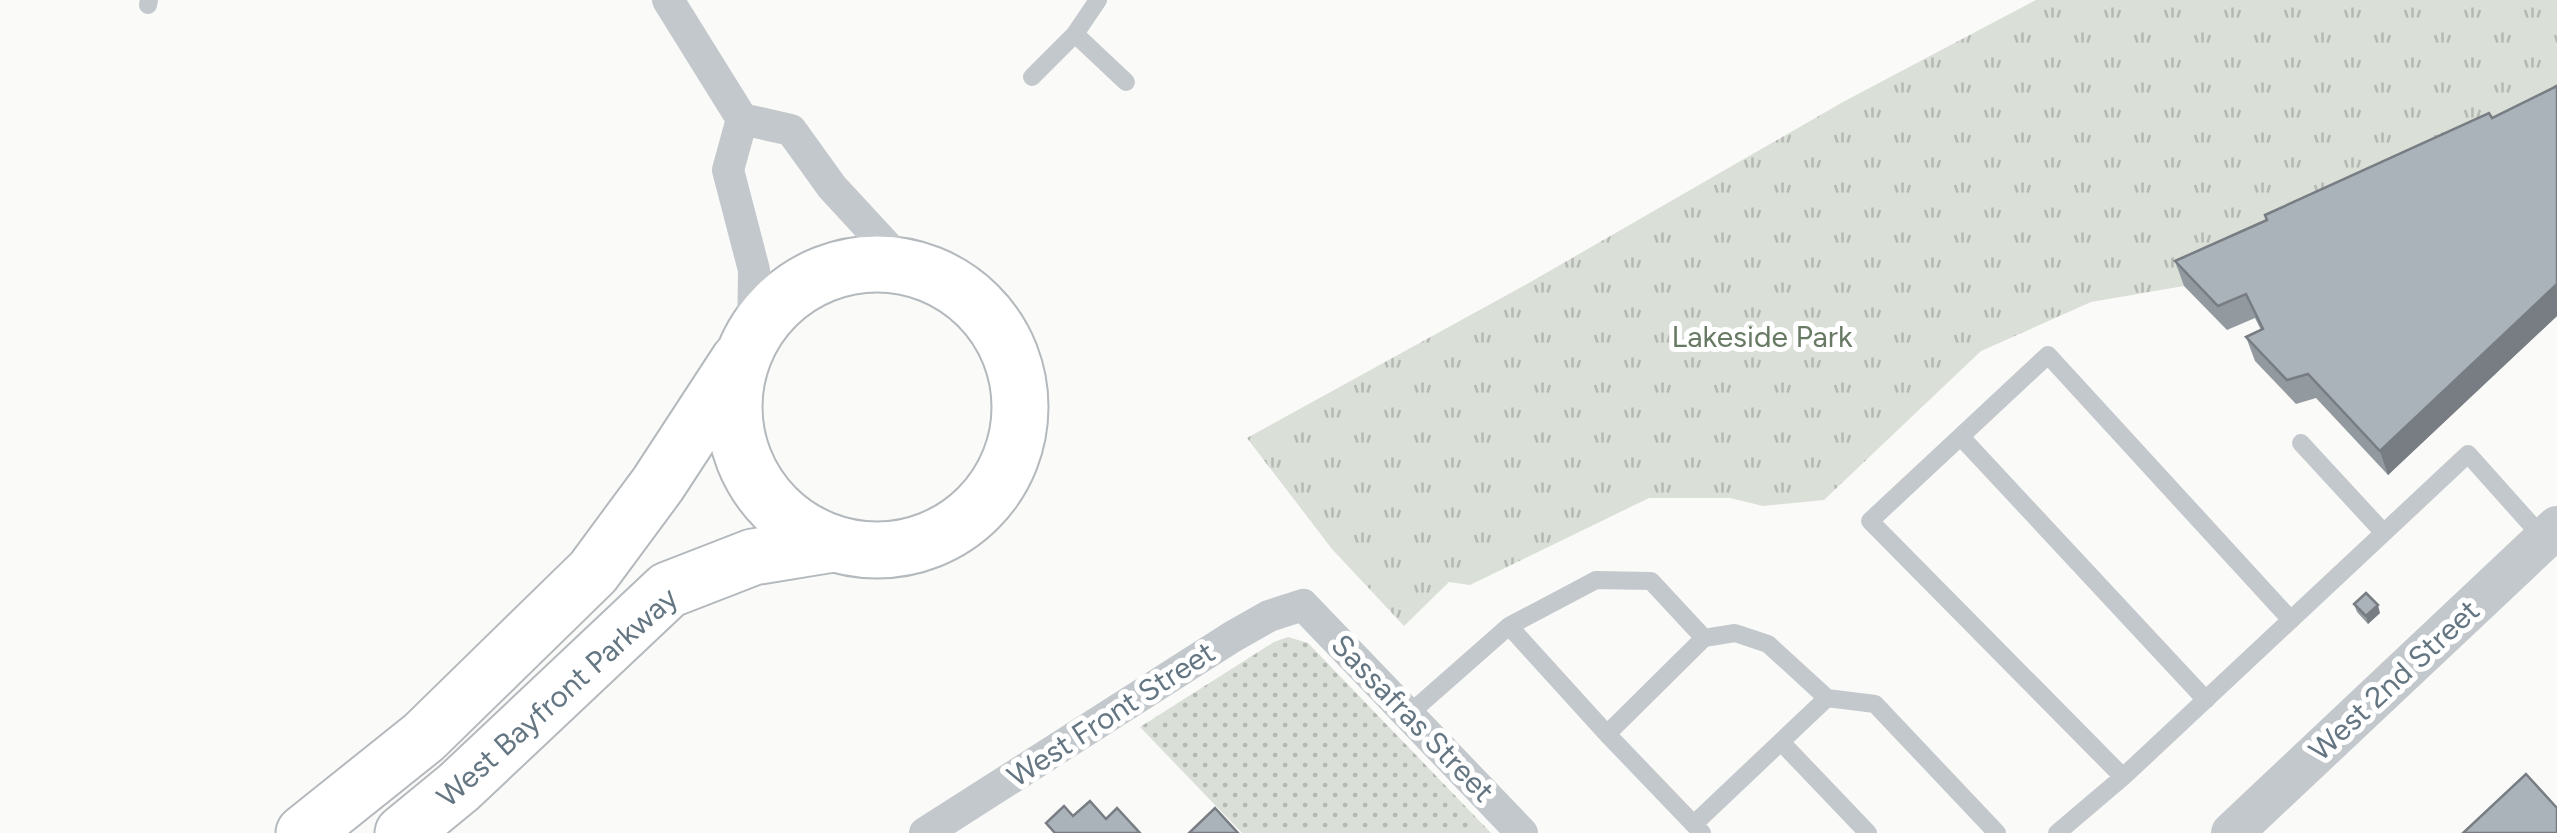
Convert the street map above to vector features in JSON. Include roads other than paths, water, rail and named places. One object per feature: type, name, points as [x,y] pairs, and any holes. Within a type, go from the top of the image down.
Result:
[{"type":"highway","points":[[866,264],[906,266],[944,279],[976,302],[1000,332],[1016,368],[1022,406],[1017,444],[1002,480],[978,511],[946,534],[910,547],[872,551],[834,544],[798,527],[769,502],[747,469],[735,432],[734,392],[748,345],[763,319],[792,291],[827,272],[866,264]]},
{"type":"highway","name":"West Bayfront Parkway","points":[[304,833],[424,737],[593,572],[658,484],[748,345]]},
{"type":"highway","name":"West Bayfront Parkway","points":[[402,833],[459,787],[668,590],[753,557],[834,544]]},
{"type":"street","points":[[668,0],[742,119],[791,130],[832,187],[906,266]]},
{"type":"street","points":[[742,119],[728,170],[754,270],[748,345]]},
{"type":"street","name":"West 2nd Street","points":[[2232,833],[2550,533]]},
{"type":"street","name":"Sassafras Street","points":[[1304,605],[1522,833]]},
{"type":"street","name":"West Front Street","points":[[924,833],[1232,637],[1269,616],[1304,605]]},
{"type":"lane","points":[[1032,77],[1076,34],[1098,0]]},
{"type":"lane","points":[[1076,34],[1126,82]]},
{"type":"lane","points":[[2123,777],[1870,521],[2048,355],[2291,620]]},
{"type":"lane","points":[[1961,437],[2206,700]]},
{"type":"lane","points":[[2301,443],[2384,532]]},
{"type":"lane","points":[[2057,833],[2123,777],[2468,454],[2550,533]]},
{"type":"lane","points":[[1410,714],[1509,626],[1596,580],[1650,582],[1704,638]]},
{"type":"lane","points":[[1509,626],[1698,828],[1826,698]]},
{"type":"lane","points":[[1607,734],[1704,638],[1735,632],[1768,644],[1826,698],[1875,704],[1997,833]]},
{"type":"lane","points":[[1782,743],[1868,833]]},
{"type":"park label","name":"Lakeside Park","points":[[1762,336]]}]
